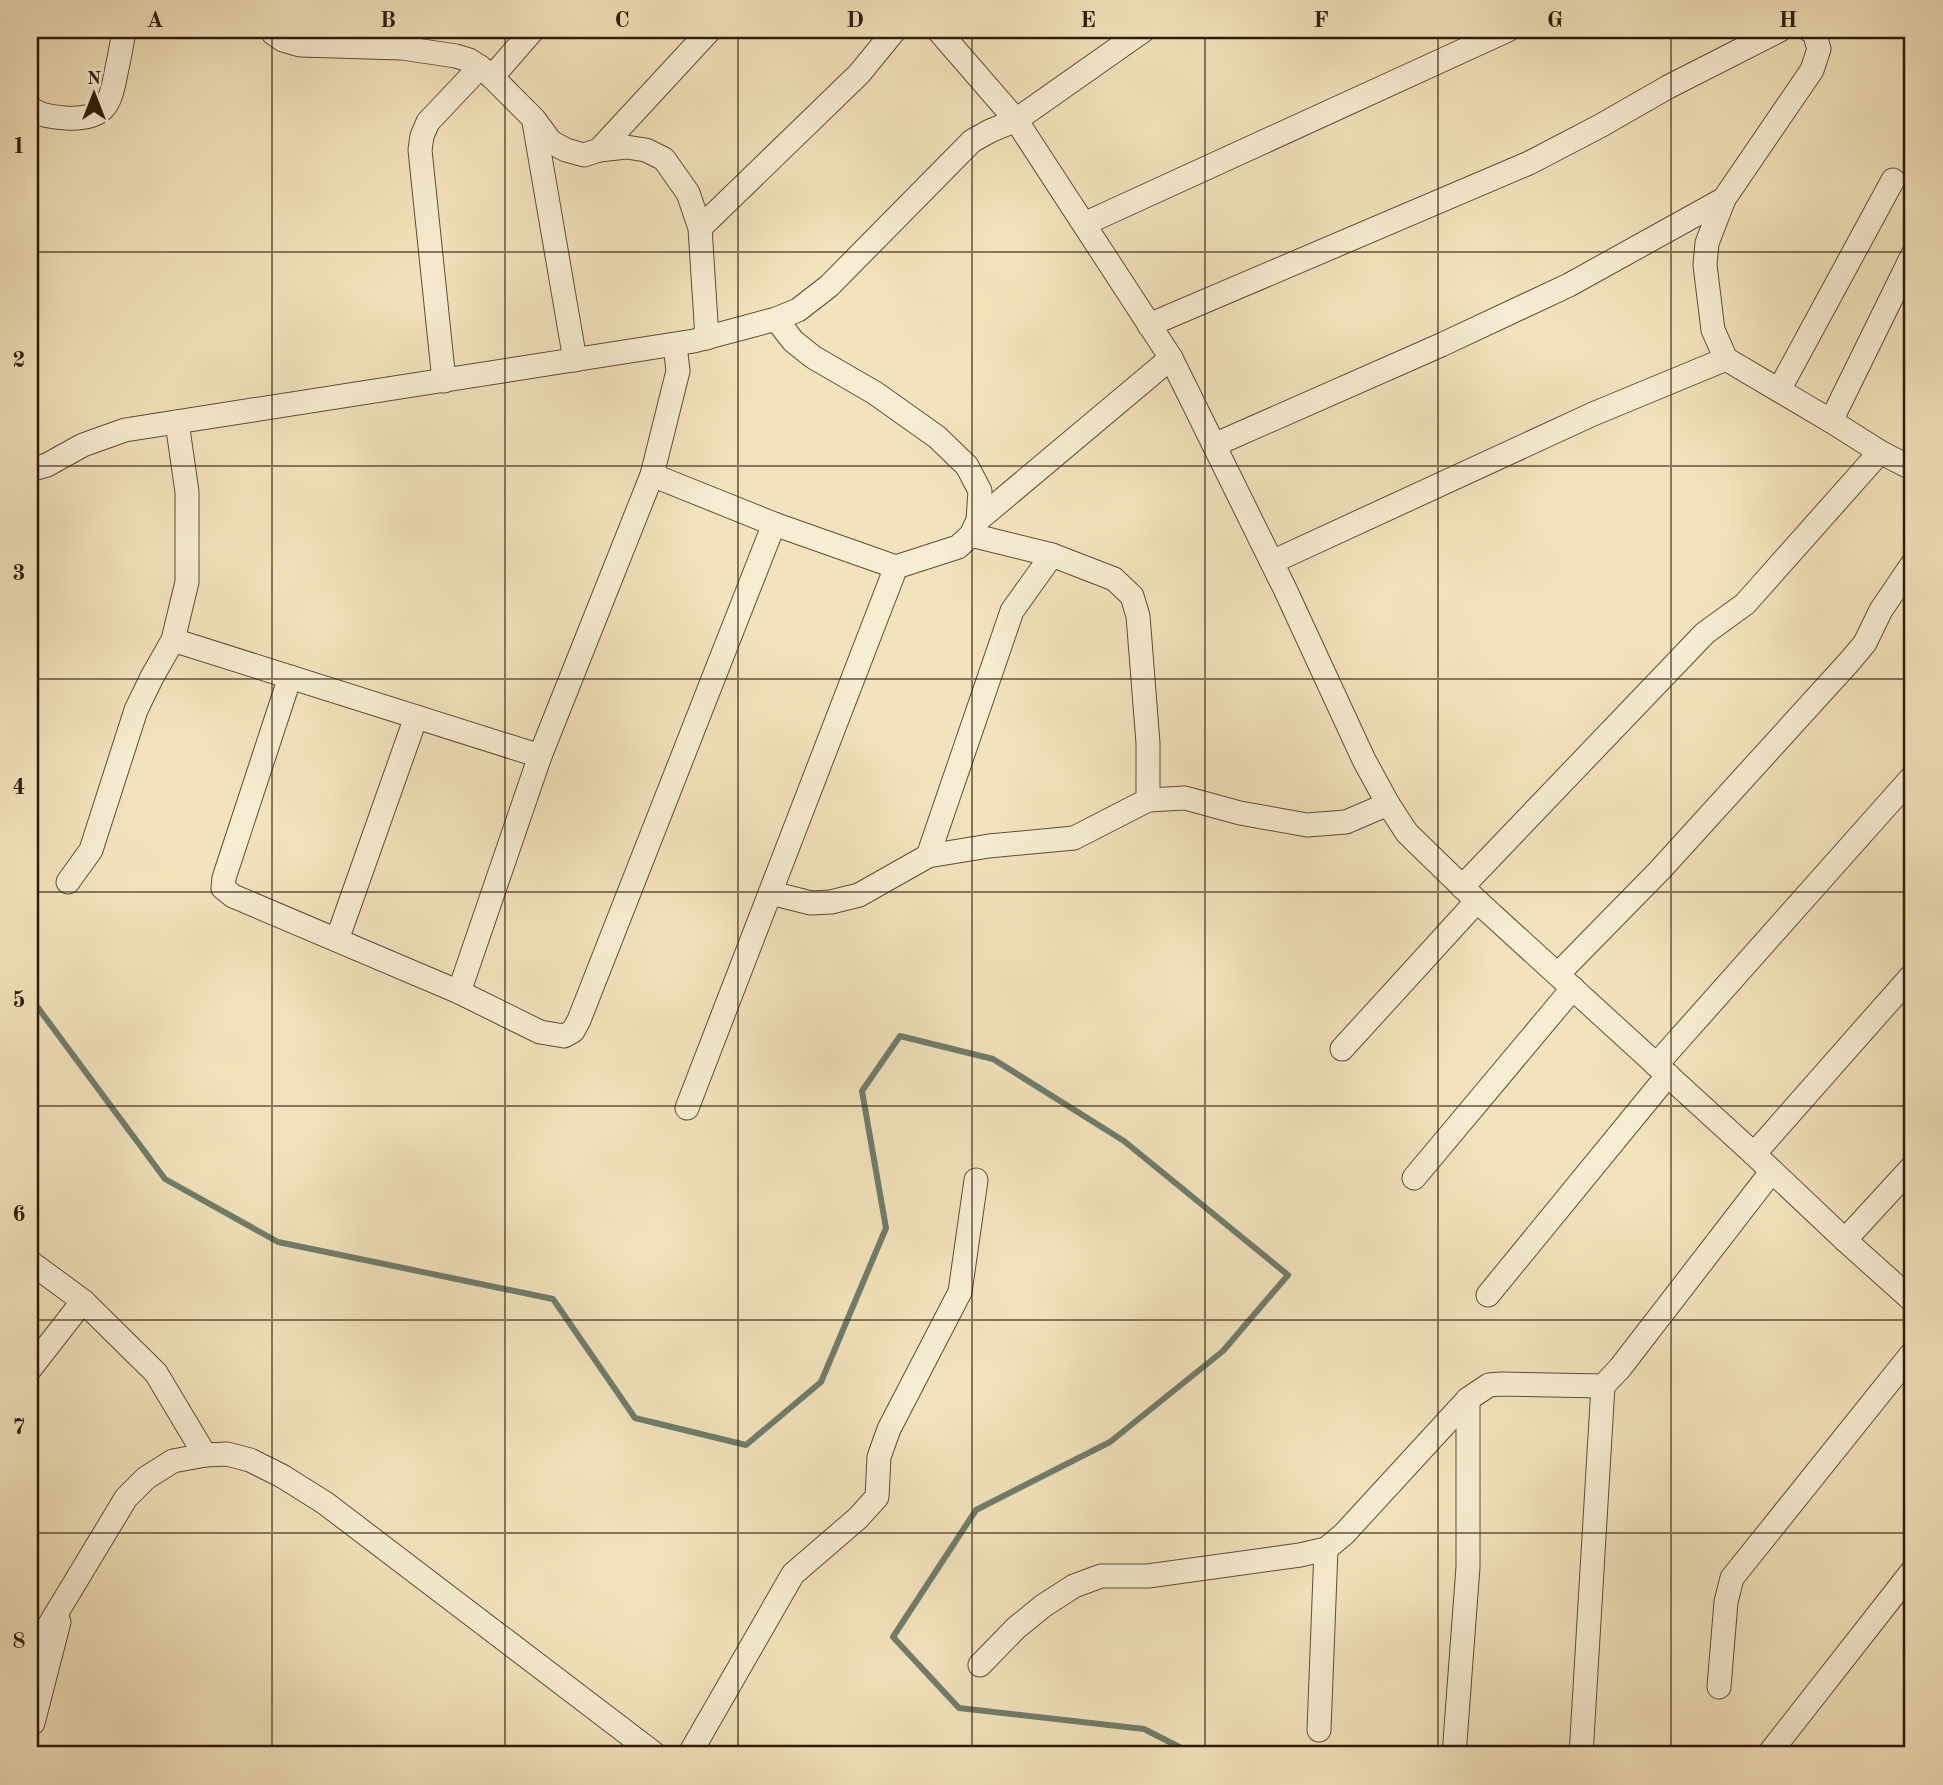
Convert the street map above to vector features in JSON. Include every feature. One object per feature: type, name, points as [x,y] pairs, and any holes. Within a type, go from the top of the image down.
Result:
[{"type":"street","points":[[30,107],[34,112],[69,118],[86,117],[101,111],[111,99],[124,30]]},
{"type":"street","points":[[272,30],[283,40],[300,45],[404,39],[469,60],[486,72],[534,119],[551,142],[566,150],[584,155],[599,149],[626,147],[646,149],[664,159],[688,193],[700,228],[707,338]]},
{"type":"street","points":[[444,381],[420,150],[422,136],[428,122],[533,30]]},
{"type":"street","points":[[599,149],[710,30]]},
{"type":"street","points":[[700,228],[859,74],[895,30]]},
{"type":"street","points":[[30,470],[83,445],[125,430],[675,345],[776,319],[798,310],[829,286],[972,141],[1016,120],[1144,30]]},
{"type":"street","points":[[1084,224],[1508,30]]},
{"type":"street","points":[[1149,325],[1529,163],[1780,30]]},
{"type":"street","points":[[1809,30],[1814,32],[1819,48],[1812,70],[1724,199],[1707,243],[1705,265],[1713,330],[1726,359],[1913,469]]},
{"type":"street","points":[[946,33],[1016,120],[1171,358],[1272,562],[1364,760],[1407,833],[1469,894],[1913,1301]]},
{"type":"street","points":[[534,119],[575,360]]},
{"type":"street","points":[[1779,390],[1893,180]]},
{"type":"street","points":[[1214,445],[1441,345],[1569,285],[1724,199]]},
{"type":"street","points":[[1831,421],[1913,254]]},
{"type":"street","points":[[776,319],[793,341],[813,357],[875,393],[917,422],[967,466],[980,491],[975,527]]},
{"type":"street","points":[[459,992],[540,756],[652,475],[678,371],[675,345]]},
{"type":"street","points":[[652,475],[775,524],[896,566],[958,547],[975,527],[1171,358]]},
{"type":"street","points":[[1272,562],[1593,414],[1726,359]]},
{"type":"street","points":[[68,882],[91,850],[136,710],[173,640],[187,582],[187,492],[177,422]]},
{"type":"street","points":[[1342,1049],[1469,894],[1705,633],[1745,604],[1880,452]]},
{"type":"street","points":[[290,677],[223,888],[233,896],[459,992],[540,1032],[564,1036],[573,1031],[584,1007],[775,524]]},
{"type":"street","points":[[975,527],[1114,579],[1132,596],[1138,616],[1140,641],[1148,743],[1148,800]]},
{"type":"street","points":[[928,856],[1012,611],[1052,555]]},
{"type":"street","points":[[1414,1178],[1566,981],[1660,870],[1865,643],[1881,610],[1913,563]]},
{"type":"street","points":[[687,1108],[896,566]]},
{"type":"street","points":[[173,640],[540,756]]},
{"type":"street","points":[[337,940],[416,717]]},
{"type":"street","points":[[1488,1295],[1662,1070],[1913,776]]},
{"type":"street","points":[[771,893],[811,903],[831,902],[859,895],[928,856],[989,846],[1074,838],[1148,800],[1185,798],[1240,813],[1307,825],[1346,822],[1388,804]]},
{"type":"street","points":[[1754,1154],[1913,974]]},
{"type":"street","points":[[1845,1240],[1913,1166]]},
{"type":"street","points":[[1581,1755],[1603,1387],[1772,1171]]},
{"type":"street","points":[[689,1755],[793,1574],[858,1518],[877,1497],[879,1457],[889,1429],[960,1292],[976,1180]]},
{"type":"street","points":[[30,1262],[83,1301],[156,1373],[205,1455]]},
{"type":"street","points":[[30,1369],[83,1301]]},
{"type":"street","points":[[1719,1687],[1726,1602],[1732,1578],[1913,1352]]},
{"type":"street","points":[[980,1665],[1016,1628],[1043,1606],[1074,1587],[1101,1576],[1148,1576],[1326,1549],[1344,1534],[1468,1399],[1489,1385],[1603,1387]]},
{"type":"street","points":[[1454,1755],[1468,1567],[1468,1399]]},
{"type":"street","points":[[30,1657],[126,1498],[146,1478],[173,1461],[227,1454],[250,1460],[326,1503],[656,1755]]},
{"type":"street","points":[[1319,1730],[1326,1549]]},
{"type":"street","points":[[1768,1755],[1913,1570]]},
{"type":"street","points":[[31,1726],[65,1599]]},
{"type":"waterway","points":[[30,997],[165,1179],[278,1242],[553,1299],[635,1418],[746,1445],[821,1382],[886,1228],[862,1091],[900,1036],[993,1059],[1124,1141],[1288,1275],[1223,1351],[1110,1442],[976,1510],[893,1637],[959,1708],[1144,1729],[1195,1755]]}]
